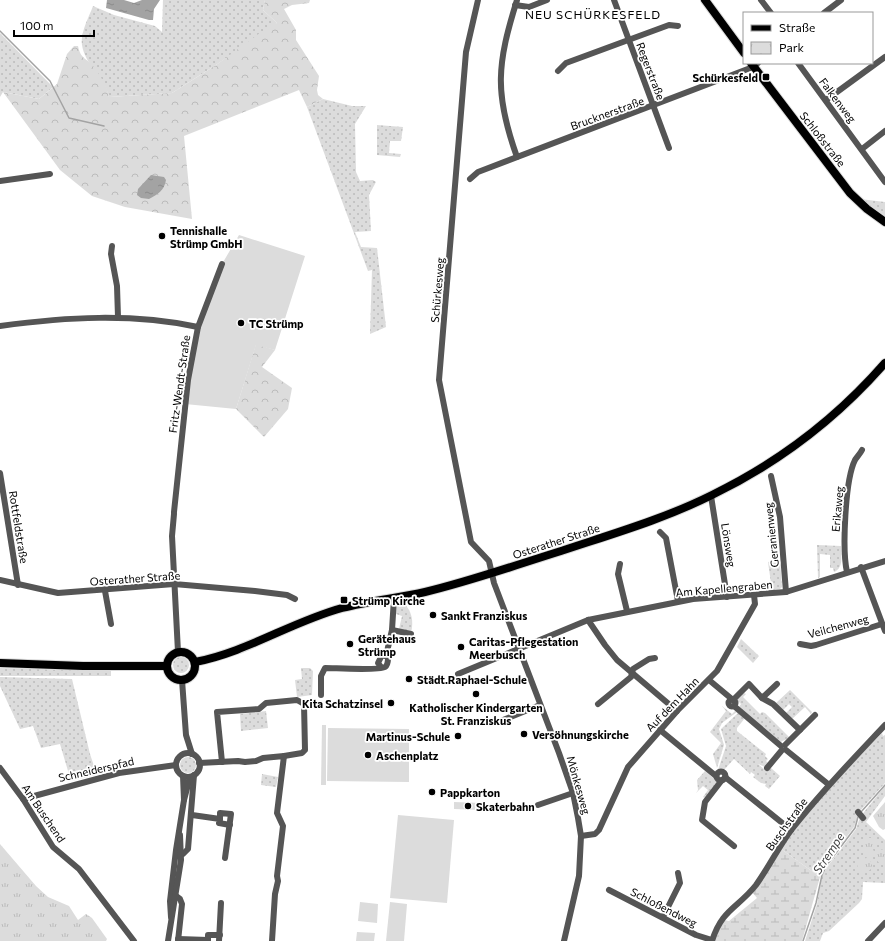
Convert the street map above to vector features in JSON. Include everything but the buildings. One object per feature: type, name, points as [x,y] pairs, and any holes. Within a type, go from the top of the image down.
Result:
[{"type":"main road","points":[[705,0],[743,52]]},
{"type":"main road","name":"Schloßstraße","points":[[754,64],[850,192],[866,209],[885,222]]},
{"type":"main road","name":"Osterather Straße","points":[[195,662],[234,652],[320,615],[345,607],[426,592],[492,573],[667,515],[712,496],[766,466],[808,436],[845,405],[885,363]]},
{"type":"main road","points":[[0,663],[164,667],[171,675],[182,680],[192,675],[195,662],[186,653],[178,652],[170,658],[164,667]]},
{"type":"street","name":"Schürkesweg","points":[[478,0],[466,52],[439,380],[471,542],[489,561],[492,573]]},
{"type":"street","points":[[517,157],[507,130],[501,100],[500,80],[504,41],[516,3],[529,7],[547,0]]},
{"type":"street","name":"Regerstraße","points":[[614,0],[669,148]]},
{"type":"street","points":[[761,0],[770,12]]},
{"type":"street","points":[[825,12],[841,0]]},
{"type":"street","points":[[558,71],[566,63],[669,25],[678,26]]},
{"type":"street","points":[[826,100],[885,57]]},
{"type":"street","name":"Brucknerstraße","points":[[470,179],[478,172],[654,106],[754,64]]},
{"type":"street","name":"Falkenweg","points":[[799,64],[885,182]]},
{"type":"street","points":[[862,149],[885,131]]},
{"type":"street","points":[[0,181],[50,174]]},
{"type":"street","points":[[112,246],[111,254],[117,286],[118,317]]},
{"type":"street","name":"Fritz-Wendt-Straße","points":[[178,652],[172,536],[188,380],[198,327],[222,264]]},
{"type":"street","points":[[0,326],[66,318],[118,317],[169,321],[198,327]]},
{"type":"street","name":"Erikaweg","points":[[848,572],[845,560],[846,512],[855,461],[862,450]]},
{"type":"street","name":"Rottfeldstraße","points":[[0,473],[18,585]]},
{"type":"street","name":"Geranienweg","points":[[771,476],[777,496],[780,517],[786,592]]},
{"type":"street","name":"Lönsweg","points":[[712,496],[727,597]]},
{"type":"street","points":[[660,532],[666,538],[678,601]]},
{"type":"street","name":"Am Kapellengraben","points":[[458,674],[588,620],[678,601],[786,592],[861,567],[885,561]]},
{"type":"street","points":[[620,564],[618,574],[627,611]]},
{"type":"street","points":[[861,567],[885,631]]},
{"type":"street","name":"Mönkesweg","points":[[492,573],[494,583],[573,793],[581,836],[579,876],[564,941]]},
{"type":"street","name":"Osterather Straße","points":[[0,580],[58,593],[106,591],[174,584],[255,591],[287,595],[295,599]]},
{"type":"street","points":[[106,591],[111,624]]},
{"type":"street","name":"Auf dem Hahn","points":[[581,836],[595,834],[599,830],[624,774],[677,711],[709,680],[720,667],[752,610],[754,595]]},
{"type":"street","points":[[321,695],[321,676],[325,668],[380,667],[378,663],[380,656],[386,656],[392,630],[394,598]]},
{"type":"street","points":[[588,620],[617,660],[677,711]]},
{"type":"street","name":"Veilchenweg","points":[[800,644],[811,646],[882,624]]},
{"type":"street","points":[[392,630],[411,634]]},
{"type":"street","points":[[598,704],[631,677],[633,669],[649,659],[655,658]]},
{"type":"street","points":[[182,680],[186,734],[192,754],[197,758],[199,764],[198,770],[192,776],[184,800]]},
{"type":"street","points":[[709,680],[784,748],[828,784]]},
{"type":"street","points":[[733,702],[749,684],[762,698],[773,704],[800,730]]},
{"type":"street","points":[[762,698],[777,684]]},
{"type":"street","points":[[199,764],[256,761],[263,758],[302,753],[305,748],[304,704],[297,700],[266,703],[259,709],[216,712],[222,762]]},
{"type":"street","points":[[503,720],[540,705]]},
{"type":"street","points":[[767,768],[800,730],[815,716]]},
{"type":"street","name":"Buschstraße","points":[[712,940],[718,923],[755,885],[791,830],[828,784],[885,724]]},
{"type":"street","points":[[660,730],[716,776],[721,771],[724,773],[723,778],[705,802],[702,820],[734,846]]},
{"type":"street","points":[[183,754],[186,734]]},
{"type":"street","points":[[192,754],[183,754],[178,758],[176,765],[178,772],[183,776],[192,776]]},
{"type":"street","points":[[272,941],[275,894],[278,888],[277,876],[283,826],[277,813],[284,756]]},
{"type":"street","name":"Schneiderspfad","points":[[23,799],[118,772],[176,765]]},
{"type":"street","name":"Am Buschend","points":[[0,768],[23,799],[53,847],[79,869],[134,941]]},
{"type":"street","points":[[171,917],[170,901],[184,800],[183,776]]},
{"type":"street","points":[[178,852],[185,853],[188,849],[192,815],[192,776]]},
{"type":"street","points":[[723,778],[791,830]]},
{"type":"street","points":[[538,805],[573,793]]},
{"type":"street","points":[[858,812],[863,818]]},
{"type":"street","points":[[225,858],[230,825],[231,814],[220,813],[219,823],[230,825]]},
{"type":"street","points":[[192,815],[220,818]]},
{"type":"street","points":[[168,941],[171,917],[176,896],[178,852]]},
{"type":"street","points":[[663,917],[680,883],[678,873]]},
{"type":"street","name":"Schloßendweg","points":[[609,890],[696,935],[712,940]]},
{"type":"street","points":[[176,896],[182,901],[178,940],[208,940],[208,935],[220,938],[221,903]]},
{"type":"street","points":[[868,941],[885,923]]},
{"type":"green space","points":[[163,0],[265,0],[263,10],[277,23],[172,93],[109,97],[104,84],[87,59],[82,45],[82,35],[93,6],[114,15],[155,26],[162,32]]},
{"type":"green space","points":[[265,0],[310,0],[309,3],[292,5],[284,9],[296,30],[296,40],[319,76],[317,90],[318,95],[323,99],[307,107],[299,90],[184,136],[192,219],[125,207],[92,196],[60,170],[3,92],[39,99],[57,84],[67,54],[74,46],[78,46],[82,56],[96,69],[101,77],[109,97],[172,93],[216,65],[271,25],[277,23],[263,10]]},
{"type":"green space","points":[[0,33],[53,87],[39,99],[3,92],[0,97]]},
{"type":"green space","points":[[323,99],[352,106],[366,106],[355,124],[356,172],[360,181],[373,180],[376,182],[369,195],[371,231],[355,232],[361,247],[377,248],[386,327],[370,334],[372,270],[368,271],[307,107]]},
{"type":"green space","points":[[377,125],[403,127],[401,141],[390,141],[389,153],[401,154],[400,157],[377,155]]},
{"type":"green space","points":[[860,199],[885,202],[885,218]]},
{"type":"green space","name":"TC Strümp","points":[[239,235],[305,256],[275,350],[256,345],[236,409],[185,404],[198,327],[222,264]]},
{"type":"green space","points":[[256,344],[275,350],[262,367],[292,388],[288,409],[264,437],[236,409]]},
{"type":"green space","points":[[817,545],[841,546],[841,564],[834,572],[833,568],[830,568],[830,555],[820,554],[820,577],[818,578]]},
{"type":"green space","points":[[780,560],[782,587],[780,589],[772,590],[768,562]]},
{"type":"green space","points":[[403,602],[412,616],[411,633],[399,629],[402,616],[396,614],[396,608]]},
{"type":"green space","points":[[741,639],[759,656],[753,663],[737,647]]},
{"type":"green space","points":[[178,657],[184,657],[189,662],[187,671],[184,673],[178,673],[173,668],[173,662]]},
{"type":"green space","points":[[0,668],[111,671],[111,676],[0,676]]},
{"type":"green space","points":[[301,668],[310,668],[313,671],[312,695],[297,697],[295,680],[302,679]]},
{"type":"green space","points":[[0,677],[72,679],[90,754],[97,775],[71,781],[60,744],[41,748],[33,726],[20,729],[0,686]]},
{"type":"green space","points":[[790,690],[812,712],[811,714],[805,707],[792,719],[786,713],[792,707],[789,704],[783,710],[776,703]]},
{"type":"green space","points":[[744,693],[746,694],[743,697],[760,714],[762,712],[765,713],[790,738],[780,742],[739,707],[741,704],[737,700]]},
{"type":"green space","points":[[722,706],[732,714],[735,711],[737,712],[722,723],[719,729],[724,745],[717,768],[713,754],[721,743],[710,732],[726,711]]},
{"type":"green space","points":[[266,711],[268,728],[241,731],[240,714]]},
{"type":"green space","points":[[738,713],[745,718],[737,728],[737,731],[766,754],[765,756],[768,759],[766,761],[768,763],[765,767],[758,764],[765,770],[771,768],[780,776],[769,789],[765,786],[766,784],[761,783],[753,777],[755,775],[751,772],[750,774],[734,759],[724,770],[718,770],[726,746],[721,729]]},
{"type":"green space","points":[[322,725],[326,725],[326,785],[321,785]]},
{"type":"green space","name":"Aschenplatz","points":[[328,728],[409,729],[409,782],[327,781]]},
{"type":"green space","points":[[882,733],[883,736],[885,735],[885,783],[860,811],[854,827],[827,863],[820,877],[781,849],[816,803]]},
{"type":"green space","points":[[188,757],[195,762],[196,765],[191,772],[188,773],[181,768],[180,765],[185,758]]},
{"type":"green space","points":[[705,771],[718,782],[705,798],[703,797],[708,790],[703,786],[696,793],[698,790],[697,780]]},
{"type":"green space","points":[[262,774],[278,777],[276,787],[261,785]]},
{"type":"green space","points":[[885,786],[885,796],[866,822],[885,840],[885,883],[863,882],[862,899],[859,903],[829,931],[823,933],[820,941],[805,941],[817,904],[822,876],[856,829],[860,817]]},
{"type":"green space","name":"Skaterbahn","points":[[454,802],[482,803],[482,810],[454,809]]},
{"type":"green space","points":[[885,802],[885,829],[883,830],[879,827],[873,816]]},
{"type":"green space","points":[[398,815],[454,820],[447,903],[390,898]]},
{"type":"green space","points":[[868,838],[872,838],[876,842],[872,849],[874,851],[885,849],[885,864],[879,863],[874,856],[870,859],[872,866],[870,870],[863,872],[858,869],[857,863],[861,859],[867,858],[861,850],[864,850],[865,841]]},
{"type":"green space","points":[[0,844],[36,886],[48,897],[69,906],[78,920],[86,914],[92,918],[107,939],[106,941],[0,941]]},
{"type":"green space","points":[[781,849],[820,877],[802,941],[714,941],[724,920],[729,921],[757,898],[752,892]]},
{"type":"green space","points":[[360,902],[378,904],[377,923],[358,921]]},
{"type":"green space","points":[[390,902],[407,904],[404,941],[386,941]]},
{"type":"green space","points":[[357,932],[375,933],[374,941],[356,941]]},
{"type":"water","points":[[107,0],[124,0],[134,3],[142,0],[160,0],[154,9],[153,20],[149,20],[106,8]]},
{"type":"water","points":[[151,175],[164,177],[166,180],[164,187],[158,194],[149,199],[141,198],[137,195],[138,189]]},
{"type":"waterway","points":[[0,31],[50,81],[69,118],[104,126]]},
{"type":"waterway","name":"Strempe","points":[[861,812],[885,785]]},
{"type":"waterway","name":"Strempe","points":[[803,941],[816,903],[822,875],[827,865],[855,828],[858,817]]},
{"type":"place","name":"Schürkesfeld","points":[[766,77]]},
{"type":"place","name":"Tennishalle Strümp GmbH","points":[[162,236]]},
{"type":"place","name":"TC Strümp","points":[[241,323]]},
{"type":"place","name":"Strümp Kirche","points":[[344,600]]},
{"type":"place","name":"Sankt Franziskus","points":[[433,615]]},
{"type":"place","name":"Gerätehaus Strümp","points":[[350,644]]},
{"type":"place","name":"Caritas-Pflegestation Meerbusch","points":[[461,647]]},
{"type":"place","name":"Städt.Raphael-Schule","points":[[409,679]]},
{"type":"place","name":"Katholischer Kindergarten St. Franziskus","points":[[476,694]]},
{"type":"place","name":"Kita Schatzinsel","points":[[391,703]]},
{"type":"place","name":"Versöhnungskirche","points":[[524,734]]},
{"type":"place","name":"Martinus-Schule","points":[[458,736]]},
{"type":"place","name":"Aschenplatz","points":[[368,755]]},
{"type":"place","name":"Pappkarton","points":[[432,792]]},
{"type":"place","name":"Skaterbahn","points":[[468,806]]},
{"type":"district","name":"NEU SCHÜRKESFELD","points":[[593,14]]}]
